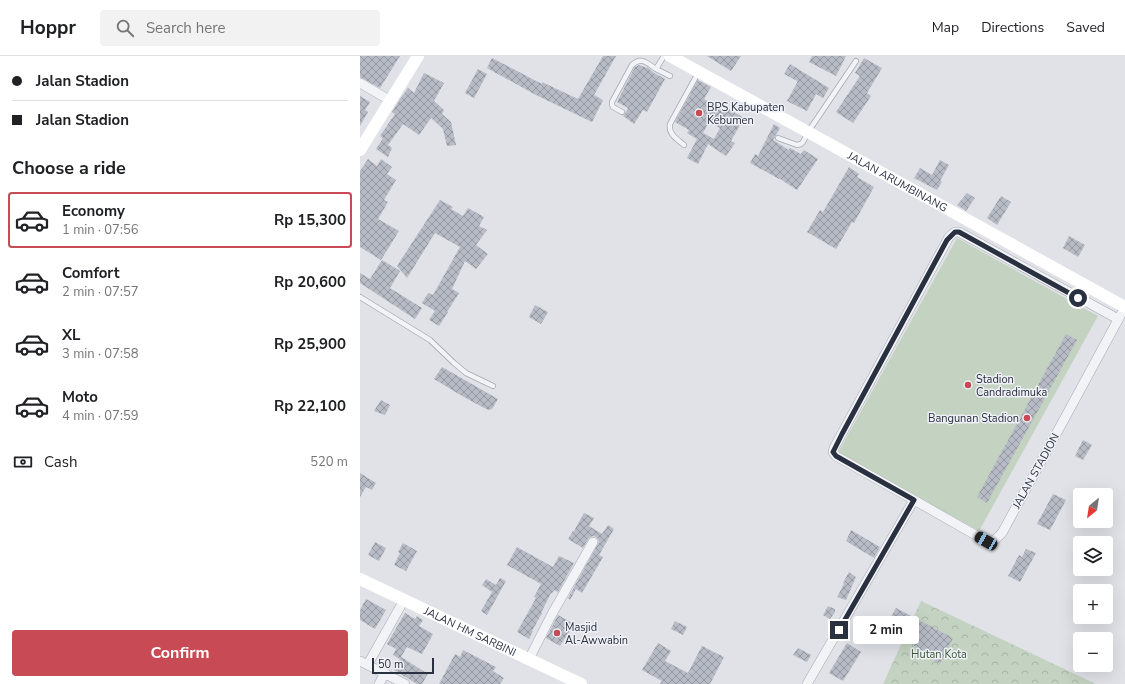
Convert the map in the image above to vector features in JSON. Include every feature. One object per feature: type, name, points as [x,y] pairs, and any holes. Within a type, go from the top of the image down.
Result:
[{"type":"main road","points":[[360,150],[418,56]]},
{"type":"main road","name":"JALAN ARUMBINANG","points":[[670,56],[1125,307]]},
{"type":"main road","name":"JALAN HM SARBINI","points":[[360,579],[581,684]]},
{"type":"street","points":[[360,84],[391,101]]},
{"type":"street","name":"JALAN STADION","points":[[1118,319],[959,232],[955,232],[949,237],[833,452],[836,456],[986,541],[994,541],[1002,533],[1125,307]]},
{"type":"street","points":[[807,684],[914,500]]},
{"type":"street","points":[[529,659],[552,614],[593,542]]},
{"type":"street","points":[[404,600],[364,662],[405,684]]},
{"type":"street","points":[[379,684],[385,673]]},
{"type":"lane","points":[[656,69],[664,56]]},
{"type":"lane","points":[[622,112],[613,107],[612,102],[636,60],[640,60],[670,76]]},
{"type":"lane","points":[[778,138],[796,145],[803,142],[808,132],[856,61]]},
{"type":"lane","points":[[684,145],[670,133],[669,128],[699,72]]},
{"type":"lane","points":[[360,297],[430,340],[466,373],[492,386]]},
{"type":"green space","name":"Stadion Candradimuka","points":[[957,238],[1098,316],[979,531],[838,453]]},
{"type":"green space","name":"Hutan Kota","points":[[921,601],[1096,684],[883,684]]},
{"type":"building","points":[[360,56],[400,56],[380,88],[360,77]]},
{"type":"building","points":[[603,56],[616,56],[594,95],[603,100],[592,122],[536,95],[487,68],[492,58],[542,84],[542,82],[578,99]]},
{"type":"building","points":[[707,56],[741,56],[731,71]]},
{"type":"building","points":[[812,56],[846,56],[836,76],[809,62]]},
{"type":"building","points":[[864,58],[882,68],[867,93],[871,96],[853,123],[836,112],[860,76],[855,73]]},
{"type":"building","points":[[790,64],[829,88],[823,98],[816,94],[807,111],[787,101],[797,83],[797,81],[784,74]]},
{"type":"building","points":[[639,65],[647,67],[665,79],[647,112],[643,110],[634,124],[623,116],[628,108],[617,102],[635,67]]},
{"type":"building","points":[[478,69],[487,74],[474,98],[465,93]]},
{"type":"building","points":[[424,73],[444,83],[434,101],[444,110],[442,114],[451,122],[456,145],[447,146],[443,129],[431,118],[419,135],[403,124],[388,145],[392,148],[388,157],[376,149],[383,138],[380,136],[395,114],[392,112],[400,99],[408,88],[414,93]]},
{"type":"building","points":[[698,80],[711,87],[704,99],[727,112],[729,109],[744,118],[731,141],[735,143],[726,156],[708,144],[698,164],[687,158],[697,139],[687,133],[689,130],[675,122]],"holes":[[[709,122],[720,128],[714,139],[703,133]]]},
{"type":"building","points":[[360,96],[370,102],[365,110],[368,112],[360,126]]},
{"type":"building","points":[[774,124],[780,128],[773,140],[789,150],[790,148],[801,154],[804,150],[818,159],[797,190],[750,163],[755,154],[758,156]]},
{"type":"building","points":[[368,159],[377,166],[381,159],[392,167],[387,174],[396,180],[384,200],[388,202],[378,219],[399,231],[381,260],[360,247],[360,171]]},
{"type":"building","points":[[940,160],[949,165],[937,190],[914,178],[920,168],[932,175]]},
{"type":"building","points":[[849,167],[859,174],[857,177],[874,187],[854,223],[852,222],[836,249],[807,232],[820,210],[823,212]]},
{"type":"building","points":[[967,193],[975,198],[966,211],[957,205]]},
{"type":"building","points":[[1001,196],[1011,202],[997,225],[987,218]]},
{"type":"building","points":[[440,200],[453,207],[451,209],[463,216],[468,208],[484,217],[479,226],[487,230],[476,245],[488,254],[476,269],[465,261],[452,289],[459,293],[439,326],[429,320],[435,311],[422,303],[428,293],[433,295],[460,247],[435,233],[407,278],[397,266]]},
{"type":"building","points":[[1069,236],[1085,245],[1078,257],[1063,248]]},
{"type":"building","points":[[382,260],[400,271],[390,288],[422,308],[415,319],[360,283],[360,273],[370,279]]},
{"type":"building","points":[[535,305],[548,312],[541,324],[529,317]]},
{"type":"building","name":"Bangunan Stadion","points":[[1066,334],[1077,340],[987,503],[977,497]]},
{"type":"building","points":[[442,367],[498,399],[492,409],[488,410],[434,379]]},
{"type":"building","points":[[381,400],[390,405],[385,415],[374,411]]},
{"type":"building","points":[[1083,440],[1092,445],[1083,460],[1075,456]]},
{"type":"building","points":[[360,473],[376,483],[372,490],[366,487],[360,497]]},
{"type":"building","points":[[1053,494],[1066,500],[1050,530],[1037,524]]},
{"type":"building","points":[[584,513],[594,518],[589,526],[602,534],[608,525],[614,529],[599,555],[603,557],[582,593],[576,589],[570,600],[568,598],[599,542],[596,537],[590,537],[583,548],[568,539]]},
{"type":"building","points":[[851,530],[880,547],[874,558],[846,541]]},
{"type":"building","points":[[375,542],[386,548],[379,561],[368,555]]},
{"type":"building","points":[[403,543],[417,551],[406,571],[394,565],[400,553],[398,552]]},
{"type":"building","points":[[517,547],[553,567],[559,556],[574,563],[558,592],[554,590],[551,593],[529,639],[517,632],[536,598],[534,597],[541,584],[507,565]]},
{"type":"building","points":[[1026,549],[1036,553],[1020,582],[1008,576],[1019,555],[1022,557]]},
{"type":"building","points":[[849,572],[856,577],[846,600],[837,597]]},
{"type":"building","points":[[500,578],[506,581],[487,615],[481,611],[492,592],[482,585],[486,579],[496,585]]},
{"type":"building","points":[[366,599],[386,610],[375,629],[360,620],[360,610]]},
{"type":"building","points":[[828,606],[835,609],[835,612],[830,619],[823,615]]},
{"type":"building","points":[[896,608],[953,638],[940,664],[928,657],[929,654],[900,638],[898,643],[889,638],[896,625],[889,620]]},
{"type":"building","points":[[405,613],[415,619],[417,616],[423,620],[419,626],[433,634],[422,654],[407,647],[401,657],[428,674],[422,684],[417,684],[394,670],[400,659],[393,655],[396,649],[387,644]]},
{"type":"building","points":[[558,615],[574,624],[560,646],[546,638]]},
{"type":"building","points":[[675,621],[687,627],[683,635],[671,629]]},
{"type":"building","points":[[658,643],[671,651],[665,661],[688,673],[702,646],[724,657],[710,684],[660,684],[662,681],[642,670]]},
{"type":"building","points":[[847,643],[861,652],[843,681],[829,673]]},
{"type":"building","points":[[798,648],[811,655],[807,662],[793,655]]},
{"type":"building","points":[[463,650],[496,667],[493,671],[504,678],[500,684],[439,684],[455,654],[460,657]]},
{"type":"place","name":"BPS Kabupaten Kebumen","points":[[699,113]]},
{"type":"place","name":"Stadion Candradimuka","points":[[968,385]]},
{"type":"place","name":"Bangunan Stadion","points":[[1027,418]]},
{"type":"place","name":"Masjid Al-Awwabin","points":[[557,633]]},
{"type":"route","points":[[839,630],[914,500],[908,498],[836,456],[833,452],[834,448],[949,237],[955,232],[959,232],[1078,298]]}]
